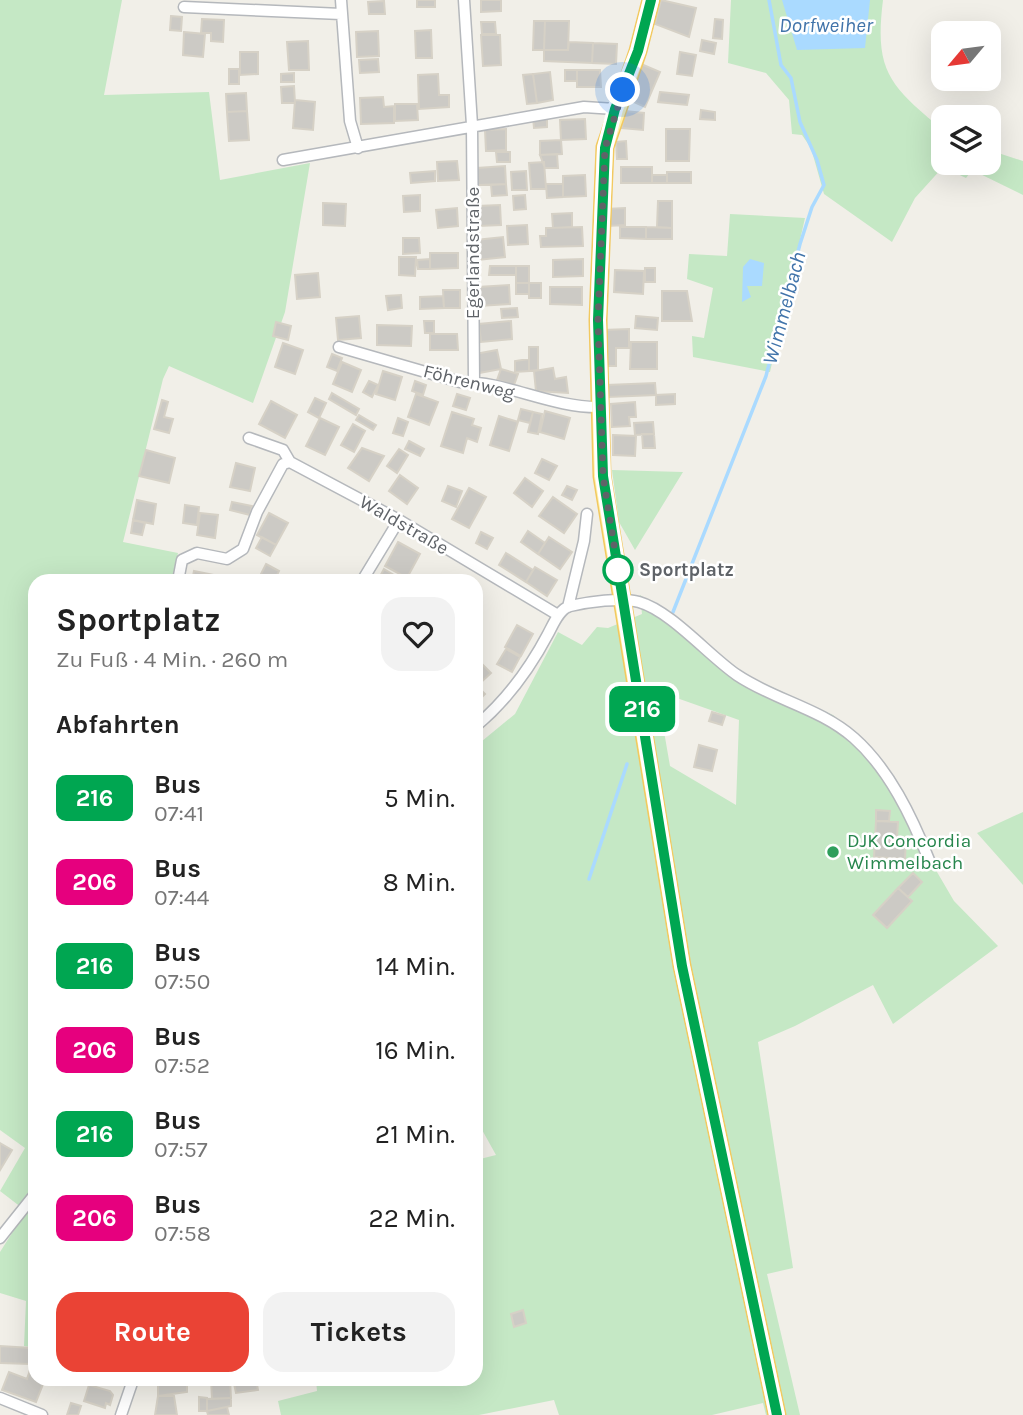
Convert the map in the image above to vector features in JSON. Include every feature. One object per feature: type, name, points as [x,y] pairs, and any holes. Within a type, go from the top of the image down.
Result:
[{"type":"main road","points":[[651,0],[638,51],[615,109],[605,148],[602,177],[600,407],[603,476],[685,978],[777,1415]]},
{"type":"street","points":[[341,0],[350,121],[358,148]]},
{"type":"street","name":"Egerlandstraße","points":[[464,0],[472,125],[474,382]]},
{"type":"street","points":[[184,7],[341,14]]},
{"type":"street","points":[[283,160],[584,107],[615,109]]},
{"type":"street","name":"Föhrenweg","points":[[339,347],[460,382],[474,382],[552,403],[600,407]]},
{"type":"street","name":"Waldstraße","points":[[249,438],[283,450],[290,462],[399,520],[558,615]]},
{"type":"street","points":[[179,574],[182,560],[197,553],[228,559],[243,549],[257,512],[283,464],[290,462]]},
{"type":"street","points":[[568,607],[584,541],[587,514]]},
{"type":"street","points":[[366,574],[399,520]]},
{"type":"street","points":[[483,720],[499,707],[532,663],[558,615],[568,607],[623,601],[640,602],[736,674],[816,712],[856,739],[903,803],[929,860]]},
{"type":"street","points":[[0,1238],[28,1203]]},
{"type":"street","points":[[121,1415],[131,1386]]},
{"type":"street","points":[[0,1398],[43,1415]]},
{"type":"green space","points":[[0,0],[122,0],[104,95],[209,92],[220,180],[310,163],[285,312],[253,403],[169,366],[163,379],[123,542],[178,553],[174,574],[28,574],[28,1347],[24,1346],[26,1301],[0,1293],[0,1252],[26,1211],[0,1191],[25,1148],[0,1130]]},
{"type":"green space","points":[[731,0],[883,0],[881,44],[884,61],[898,89],[931,119],[931,175],[936,175],[915,198],[892,242],[824,194],[811,148],[802,135],[792,134],[789,100],[766,73],[728,63]]},
{"type":"green space","points":[[1001,154],[1023,161],[1023,195],[982,175],[1001,175]]},
{"type":"green space","points":[[730,214],[805,218],[770,372],[693,357],[692,336],[704,338],[713,288],[687,279],[689,254],[727,256]]},
{"type":"green space","points":[[612,470],[683,472],[635,550],[619,522]]},
{"type":"green space","points":[[640,595],[686,626],[741,673],[833,715],[861,738],[893,777],[911,807],[937,872],[954,901],[998,946],[893,1024],[873,985],[758,1042],[793,1268],[767,1274],[800,1415],[766,1415],[763,1403],[712,1415],[559,1415],[554,1400],[479,1415],[281,1415],[278,1401],[317,1391],[317,1386],[483,1386],[483,1158],[496,1155],[483,1132],[483,740],[515,714],[558,632],[582,645],[597,627],[608,628],[642,614]],"holes":[[[657,691],[739,720],[736,805],[670,766]]]},
{"type":"green space","name":"DJK Concordia Wimmelbach","points":[[1023,812],[1023,885],[977,833]]},
{"type":"water","name":"Dorfweiher","points":[[782,0],[870,0],[865,48],[797,50]]},
{"type":"water","points":[[750,259],[764,263],[762,286],[747,286],[751,297],[742,302],[743,267]]},
{"type":"building","points":[[417,0],[435,0],[435,7],[417,7]]},
{"type":"building","points":[[481,0],[501,0],[501,11],[481,12]]},
{"type":"building","points":[[661,0],[696,8],[689,37],[655,24]]},
{"type":"building","points":[[384,1],[385,14],[369,14],[368,2]]},
{"type":"building","points":[[171,16],[182,17],[181,31],[170,30]]},
{"type":"building","points":[[202,19],[224,20],[223,42],[211,41],[211,33],[201,33]]},
{"type":"building","points":[[715,19],[723,20],[722,39],[713,38]]},
{"type":"building","points":[[534,21],[545,21],[544,50],[533,50]]},
{"type":"building","points":[[545,21],[569,21],[568,50],[544,50]]},
{"type":"building","points":[[481,22],[495,22],[496,34],[482,34]]},
{"type":"building","points":[[431,30],[432,58],[416,58],[415,31]]},
{"type":"building","points":[[378,31],[379,56],[357,57],[356,32]]},
{"type":"building","points":[[184,32],[205,34],[203,57],[183,55]]},
{"type":"building","points":[[481,35],[500,35],[501,65],[483,66]]},
{"type":"building","points":[[702,40],[716,43],[714,54],[700,51]]},
{"type":"building","points":[[308,41],[309,70],[289,70],[287,42]]},
{"type":"building","points":[[569,42],[593,43],[592,63],[544,61],[544,50],[568,50]]},
{"type":"building","points":[[593,43],[617,44],[616,64],[592,63]]},
{"type":"building","points":[[240,52],[258,52],[258,74],[240,75]]},
{"type":"building","points":[[680,52],[696,55],[692,76],[677,74]]},
{"type":"building","points":[[378,59],[379,72],[360,73],[359,60]]},
{"type":"building","points":[[641,64],[660,72],[645,107],[627,99]]},
{"type":"building","points":[[229,69],[239,69],[239,84],[229,84]]},
{"type":"building","points":[[565,70],[577,70],[577,81],[565,81]]},
{"type":"building","points":[[577,70],[600,70],[601,87],[577,87]]},
{"type":"building","points":[[550,72],[553,100],[537,103],[533,74]]},
{"type":"building","points":[[294,73],[294,82],[281,82],[281,74]]},
{"type":"building","points":[[438,74],[439,95],[449,95],[449,107],[419,109],[418,75]]},
{"type":"building","points":[[533,74],[537,103],[527,104],[523,75]]},
{"type":"building","points":[[294,86],[295,103],[282,103],[281,87]]},
{"type":"building","points":[[660,92],[689,95],[687,105],[658,102]]},
{"type":"building","points":[[246,93],[247,111],[227,112],[226,94]]},
{"type":"building","points":[[383,97],[384,107],[394,106],[394,123],[361,124],[360,98]]},
{"type":"building","points":[[295,100],[315,102],[313,130],[293,128]]},
{"type":"building","points":[[395,104],[417,104],[418,120],[395,121]]},
{"type":"building","points":[[701,110],[715,112],[715,120],[700,119]]},
{"type":"building","points":[[247,111],[249,140],[229,141],[227,112]]},
{"type":"building","points":[[624,111],[644,113],[643,130],[622,128]]},
{"type":"building","points":[[547,116],[547,127],[534,128],[533,117]]},
{"type":"building","points":[[585,119],[586,139],[561,140],[560,120]]},
{"type":"building","points":[[506,129],[506,150],[486,151],[485,130]]},
{"type":"building","points":[[666,129],[690,129],[689,161],[666,161]]},
{"type":"building","points":[[561,140],[562,154],[540,155],[540,141]]},
{"type":"building","points":[[626,141],[627,159],[617,159],[616,142]]},
{"type":"building","points":[[496,152],[510,152],[510,162],[497,162]]},
{"type":"building","points":[[557,154],[558,168],[545,168],[540,155]]},
{"type":"building","points":[[457,161],[459,180],[438,181],[437,162]]},
{"type":"building","points":[[544,162],[546,189],[531,189],[529,163]]},
{"type":"building","points":[[505,166],[506,184],[478,185],[477,168]]},
{"type":"building","points":[[621,167],[652,167],[652,183],[621,183]]},
{"type":"building","points":[[435,171],[435,181],[411,183],[410,173]]},
{"type":"building","points":[[526,171],[527,190],[512,190],[511,172]]},
{"type":"building","points":[[667,172],[691,172],[691,183],[667,183]]},
{"type":"building","points":[[585,175],[586,196],[563,197],[563,176]]},
{"type":"building","points":[[652,175],[667,175],[667,183],[652,183]]},
{"type":"building","points":[[506,184],[507,195],[492,196],[491,185]]},
{"type":"building","points":[[546,184],[563,184],[563,197],[547,198]]},
{"type":"building","points":[[420,195],[420,211],[404,212],[403,196]]},
{"type":"building","points":[[525,195],[526,209],[514,210],[513,196]]},
{"type":"building","points":[[658,201],[672,201],[672,228],[657,227]]},
{"type":"building","points":[[323,203],[346,204],[345,226],[323,225]]},
{"type":"building","points":[[500,205],[501,225],[478,226],[477,206]]},
{"type":"building","points":[[457,208],[458,226],[438,228],[436,210]]},
{"type":"building","points":[[625,208],[625,225],[607,226],[606,209]]},
{"type":"building","points":[[572,213],[572,227],[553,228],[552,214]]},
{"type":"building","points":[[527,225],[528,244],[508,245],[507,226]]},
{"type":"building","points":[[582,227],[583,246],[541,247],[540,236],[546,236],[546,228]]},
{"type":"building","points":[[620,227],[646,227],[646,239],[620,238]]},
{"type":"building","points":[[646,227],[672,228],[672,239],[646,239]]},
{"type":"building","points":[[503,237],[505,257],[478,260],[476,240]]},
{"type":"building","points":[[403,238],[419,238],[420,253],[403,254]]},
{"type":"building","points":[[430,253],[458,253],[458,268],[430,269]]},
{"type":"building","points":[[399,257],[416,257],[415,276],[399,275]]},
{"type":"building","points":[[430,259],[430,269],[418,269],[417,260]]},
{"type":"building","points":[[583,259],[583,276],[553,277],[553,260]]},
{"type":"building","points":[[490,266],[516,266],[516,275],[489,275]]},
{"type":"building","points":[[516,266],[529,266],[529,283],[516,283]]},
{"type":"building","points":[[645,268],[655,268],[655,282],[645,282]]},
{"type":"building","points":[[615,270],[644,271],[643,294],[614,292]]},
{"type":"building","points":[[318,273],[320,297],[297,299],[295,275]]},
{"type":"building","points":[[516,283],[529,283],[529,294],[516,294]]},
{"type":"building","points":[[529,283],[541,283],[541,298],[529,298]]},
{"type":"building","points":[[509,285],[510,304],[479,306],[478,287]]},
{"type":"building","points":[[550,287],[582,287],[582,305],[550,304]]},
{"type":"building","points":[[443,290],[460,290],[460,308],[444,308]]},
{"type":"building","points":[[662,291],[687,291],[692,321],[662,321]]},
{"type":"building","points":[[401,295],[402,308],[388,310],[386,296]]},
{"type":"building","points":[[443,296],[444,308],[420,309],[420,297]]},
{"type":"building","points":[[517,308],[518,317],[502,318],[501,309]]},
{"type":"building","points":[[359,316],[361,338],[338,340],[336,318]]},
{"type":"building","points":[[636,316],[658,318],[657,330],[635,328]]},
{"type":"building","points":[[424,321],[434,321],[434,333],[425,333]]},
{"type":"building","points":[[511,321],[512,339],[481,342],[479,324]]},
{"type":"building","points":[[276,322],[291,326],[288,340],[273,336]]},
{"type":"building","points":[[377,325],[412,326],[411,346],[377,345]]},
{"type":"building","points":[[629,329],[629,348],[616,348],[616,366],[604,366],[603,330]]},
{"type":"building","points":[[430,334],[457,334],[458,350],[430,350]]},
{"type":"building","points":[[631,342],[657,342],[657,369],[630,369]]},
{"type":"building","points":[[283,343],[303,350],[295,374],[275,367]]},
{"type":"building","points":[[529,347],[538,347],[538,370],[529,371]]},
{"type":"building","points":[[497,350],[501,369],[479,373],[475,354]]},
{"type":"building","points":[[332,354],[342,358],[337,371],[327,367]]},
{"type":"building","points":[[529,359],[529,371],[515,372],[515,361]]},
{"type":"building","points":[[342,362],[361,370],[352,392],[333,384]]},
{"type":"building","points":[[553,368],[555,379],[566,377],[568,393],[536,391],[534,371]]},
{"type":"building","points":[[501,369],[518,374],[514,385],[497,380]]},
{"type":"building","points":[[383,371],[402,377],[395,400],[376,394]]},
{"type":"building","points":[[369,381],[378,385],[372,397],[363,392]]},
{"type":"building","points":[[415,381],[426,385],[423,395],[412,391]]},
{"type":"building","points":[[655,383],[656,395],[608,397],[607,385]]},
{"type":"building","points":[[332,393],[359,409],[356,415],[329,399]]},
{"type":"building","points":[[416,394],[438,402],[429,425],[408,417]]},
{"type":"building","points":[[457,394],[470,398],[466,410],[453,406]]},
{"type":"building","points":[[675,394],[675,404],[656,405],[656,395]]},
{"type":"building","points":[[315,398],[326,403],[319,418],[308,412]]},
{"type":"building","points":[[162,400],[168,402],[164,417],[173,419],[169,433],[154,429]]},
{"type":"building","points":[[271,401],[297,415],[285,438],[259,424]]},
{"type":"building","points":[[635,402],[636,417],[629,417],[630,426],[612,427],[611,404]]},
{"type":"building","points":[[521,409],[533,412],[530,423],[518,420]]},
{"type":"building","points":[[545,411],[570,418],[564,439],[540,432]]},
{"type":"building","points":[[452,412],[474,419],[472,425],[481,428],[477,442],[467,438],[463,453],[441,446]]},
{"type":"building","points":[[533,412],[542,414],[538,434],[528,432]]},
{"type":"building","points":[[359,415],[376,425],[373,430],[356,420]]},
{"type":"building","points":[[499,416],[518,422],[509,451],[490,445]]},
{"type":"building","points":[[320,418],[339,427],[325,455],[306,446]]},
{"type":"building","points":[[398,418],[408,422],[403,436],[393,433]]},
{"type":"building","points":[[653,422],[654,434],[635,435],[634,423]]},
{"type":"building","points":[[353,424],[365,431],[354,452],[341,445]]},
{"type":"building","points":[[642,434],[654,434],[655,448],[643,448]]},
{"type":"building","points":[[613,435],[636,436],[635,456],[613,455]]},
{"type":"building","points":[[409,441],[424,449],[420,456],[405,449]]},
{"type":"building","points":[[362,448],[384,456],[369,481],[348,468]]},
{"type":"building","points":[[399,449],[408,455],[397,473],[387,466]]},
{"type":"building","points":[[146,450],[175,458],[169,483],[139,476]]},
{"type":"building","points":[[542,459],[557,466],[549,480],[535,473]]},
{"type":"building","points":[[236,463],[255,468],[250,491],[230,487]]},
{"type":"building","points":[[400,475],[418,488],[407,504],[389,491]]},
{"type":"building","points":[[525,478],[543,491],[532,507],[514,493]]},
{"type":"building","points":[[448,486],[462,491],[456,507],[442,501]]},
{"type":"building","points":[[567,486],[577,490],[572,500],[562,495]]},
{"type":"building","points":[[469,488],[486,497],[469,528],[452,519]]},
{"type":"building","points":[[553,497],[577,514],[564,533],[539,516]]},
{"type":"building","points":[[137,500],[156,504],[153,524],[133,520]]},
{"type":"building","points":[[232,502],[252,506],[250,515],[230,510]]},
{"type":"building","points":[[185,505],[199,507],[197,525],[183,523]]},
{"type":"building","points":[[200,513],[218,515],[215,538],[197,535]]},
{"type":"building","points":[[269,513],[288,523],[276,545],[257,535]]},
{"type":"building","points":[[133,520],[145,523],[142,535],[131,533]]},
{"type":"building","points":[[528,531],[545,543],[538,554],[521,542]]},
{"type":"building","points":[[481,532],[493,538],[487,549],[476,543]]},
{"type":"building","points":[[262,537],[276,545],[270,556],[256,548]]},
{"type":"building","points":[[549,537],[572,552],[560,569],[538,554]]},
{"type":"building","points":[[398,542],[420,554],[409,574],[400,574],[385,566]]},
{"type":"building","points":[[506,553],[533,570],[526,582],[499,565]]},
{"type":"building","points":[[266,564],[279,571],[278,574],[261,574]]},
{"type":"building","points":[[535,567],[557,580],[547,596],[526,582]]},
{"type":"building","points":[[517,625],[533,634],[521,656],[505,647]]},
{"type":"building","points":[[506,649],[520,657],[512,672],[497,664]]},
{"type":"building","points":[[483,665],[491,673],[483,680]]},
{"type":"building","points":[[712,712],[725,716],[722,725],[709,721]]},
{"type":"building","points":[[699,745],[717,750],[712,771],[694,767]]},
{"type":"building","points":[[876,810],[890,811],[889,821],[876,821]]},
{"type":"building","points":[[876,821],[898,822],[897,837],[906,838],[905,859],[874,857]]},
{"type":"building","points":[[913,873],[922,882],[908,897],[898,888]]},
{"type":"building","points":[[898,888],[912,901],[887,928],[873,915]]},
{"type":"building","points":[[0,1143],[12,1150],[0,1170]]},
{"type":"building","points":[[523,1310],[526,1323],[514,1327],[511,1314]]},
{"type":"building","points":[[0,1346],[28,1348],[28,1364],[0,1363]]},
{"type":"building","points":[[9,1372],[27,1379],[28,1376],[28,1386],[42,1386],[36,1402],[2,1390]]},
{"type":"building","points":[[89,1386],[110,1391],[113,1395],[110,1405],[106,1403],[105,1408],[84,1401]]},
{"type":"building","points":[[158,1386],[187,1386],[187,1392],[158,1396]]},
{"type":"building","points":[[211,1386],[230,1386],[231,1398],[212,1399]]},
{"type":"building","points":[[234,1386],[257,1386],[258,1390],[236,1393]]},
{"type":"building","points":[[158,1396],[174,1396],[177,1415],[155,1415]]},
{"type":"building","points":[[199,1397],[207,1398],[207,1411],[199,1411]]},
{"type":"building","points":[[231,1398],[231,1406],[207,1411],[207,1399]]},
{"type":"building","points":[[71,1403],[81,1406],[78,1415],[67,1415]]},
{"type":"building","points":[[227,1407],[229,1415],[208,1415],[207,1411]]},
{"type":"waterway","name":"Wimmelbach","points":[[673,612],[766,376],[800,244],[812,207],[824,185],[817,160],[800,122],[791,78],[781,65],[769,0]]},
{"type":"waterway","points":[[589,879],[627,764]]},
{"type":"bus line","name":"216","points":[[651,0],[638,51],[615,109],[605,148],[602,177],[598,320],[603,476],[682,966],[777,1415]]},
{"type":"place","name":"Sportplatz","points":[[618,570]]},
{"type":"place","name":"DJK Concordia Wimmelbach","points":[[833,852]]},
{"type":"route","points":[[618,570],[603,476],[598,320],[605,148],[623,90]]}]
